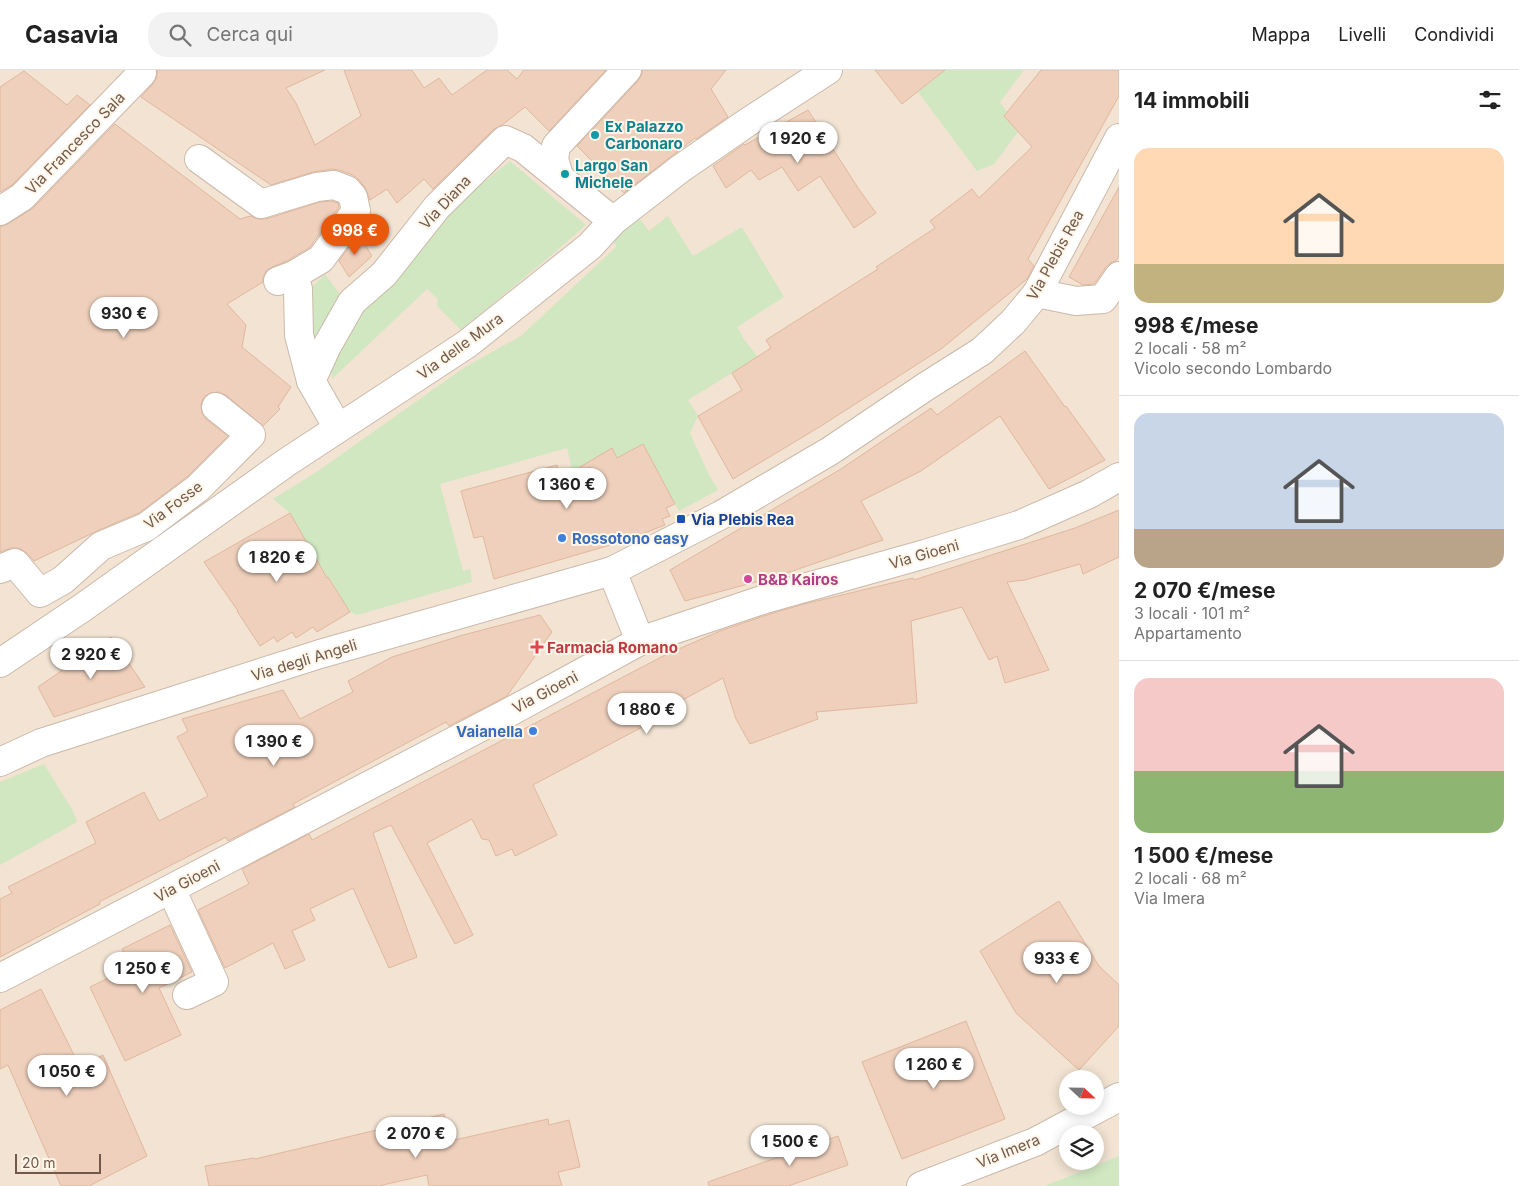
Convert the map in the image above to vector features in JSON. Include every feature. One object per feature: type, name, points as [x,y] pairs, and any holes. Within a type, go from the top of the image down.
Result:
[{"type":"street","name":"Via Francesco Sala","points":[[0,211],[28,191],[142,73],[140,70]]},
{"type":"street","points":[[612,221],[559,176],[554,159],[556,146],[627,70]]},
{"type":"street","name":"Via delle Mura","points":[[0,663],[82,608],[287,462],[467,344],[590,246],[612,221],[680,169],[828,70]]},
{"type":"street","name":"Via Plebis Rea","points":[[612,571],[721,515],[830,451],[982,351],[1013,322],[1037,293],[1119,138]]},
{"type":"street","name":"Via Diana","points":[[311,381],[327,346],[352,302],[384,274],[437,207],[506,140],[523,148],[559,176]]},
{"type":"street","points":[[199,159],[261,204],[317,187],[334,185],[347,190],[353,197],[356,211],[321,259],[286,278],[298,289],[299,335],[311,381],[338,428]]},
{"type":"street","points":[[1037,293],[1076,301],[1102,299],[1119,276]]},
{"type":"street","name":"Via Fosse","points":[[52,587],[101,546],[146,527],[198,488],[251,436],[216,407]]},
{"type":"street","name":"Via Gioeni","points":[[0,978],[504,715],[640,641],[766,599],[926,554],[1018,525],[1089,494],[1119,477]]},
{"type":"street","points":[[0,569],[14,563],[82,608]]},
{"type":"street","points":[[612,571],[640,641]]},
{"type":"street","name":"Via degli Angeli","points":[[0,762],[41,743],[320,654],[612,571]]},
{"type":"street","points":[[171,889],[214,982],[187,995]]},
{"type":"street","name":"Via Imera","points":[[921,1186],[1035,1142],[1119,1096]]},
{"type":"shaded area","points":[[0,70],[1119,70],[1119,1186],[0,1186]]},
{"type":"green space","points":[[929,70],[1024,70],[1000,102],[1007,112],[1004,116],[1018,132],[994,164],[977,171],[918,92],[936,78]]},
{"type":"green space","points":[[510,161],[586,225],[461,330],[437,306],[438,299],[427,289],[332,379],[331,363],[363,308],[434,222]]},
{"type":"green space","points":[[668,216],[693,256],[742,227],[784,297],[737,327],[758,357],[688,400],[698,416],[690,433],[718,490],[679,511],[643,444],[617,458],[612,448],[574,478],[567,448],[440,484],[463,571],[470,569],[472,582],[357,615],[350,612],[329,577],[315,585],[314,554],[290,513],[273,499],[318,471],[465,367],[521,336],[617,246],[612,242],[639,218],[649,231]]},
{"type":"green space","points":[[325,274],[341,296],[312,351],[309,290]]},
{"type":"green space","points":[[44,764],[73,811],[77,822],[0,865],[0,782]]},
{"type":"green space","points":[[1119,1156],[1119,1186],[1045,1186],[1084,1170],[1104,1170],[1104,1162]]},
{"type":"building","points":[[157,70],[325,70],[286,88],[296,103],[315,145],[361,116],[344,70],[412,70],[424,88],[439,78],[452,95],[487,70],[507,70],[517,79],[524,70],[606,70],[549,131],[525,107],[494,129],[433,189],[424,179],[397,203],[387,189],[370,200],[365,187],[353,175],[332,169],[313,172],[271,185],[141,97],[153,84],[157,77]]},
{"type":"building","points":[[642,70],[726,70],[711,89],[728,117],[695,138],[624,193],[577,146],[638,81]]},
{"type":"building","points":[[875,70],[945,70],[902,104]]},
{"type":"building","points":[[1041,70],[1119,70],[1119,96],[1028,259],[1034,266],[1027,279],[941,349],[821,426],[733,479],[698,416],[742,390],[732,373],[771,348],[766,340],[878,269],[876,267],[935,228],[930,221],[972,189],[979,198],[1032,147],[1004,116]]},
{"type":"building","points":[[24,71],[67,105],[77,95],[90,105],[12,185],[0,192],[0,87]]},
{"type":"building","points":[[808,110],[876,213],[854,228],[820,176],[798,191],[782,167],[759,180],[751,170],[726,188],[713,166],[744,144]]},
{"type":"building","points":[[115,124],[240,219],[250,216],[266,219],[320,202],[332,201],[338,203],[339,207],[310,247],[266,271],[263,282],[227,304],[246,325],[242,347],[291,387],[278,407],[280,409],[263,426],[226,395],[218,392],[210,393],[204,397],[201,404],[202,413],[206,419],[228,436],[188,476],[139,513],[34,561],[19,548],[10,548],[0,552],[0,227],[33,208]]},
{"type":"building","points":[[1119,187],[1119,256],[1116,261],[1106,267],[1094,284],[1083,285],[1069,277]]},
{"type":"building","points":[[358,234],[372,256],[349,277],[339,261]]},
{"type":"building","points":[[1025,351],[1105,460],[1049,489],[1000,416],[921,471],[861,501],[883,540],[778,576],[685,601],[670,570],[841,469],[931,408],[937,415]]},
{"type":"building","points":[[643,444],[675,504],[666,508],[670,516],[662,519],[665,525],[624,541],[494,579],[483,536],[474,538],[461,491],[557,465],[560,479],[612,448],[617,458]]},
{"type":"building","points":[[1119,510],[1119,557],[1083,574],[1080,564],[1025,580],[1007,582],[1049,670],[1005,683],[997,656],[989,660],[962,607],[911,621],[917,703],[816,712],[818,719],[750,744],[736,719],[723,678],[677,703],[680,707],[533,785],[557,835],[515,856],[512,849],[496,856],[489,840],[482,839],[472,819],[427,843],[473,935],[455,944],[391,825],[373,833],[417,957],[389,968],[353,888],[310,909],[315,920],[292,931],[305,960],[285,969],[273,943],[225,968],[198,910],[249,884],[242,869],[309,834],[312,840],[667,654],[720,631],[804,604],[913,578],[914,580],[1075,528]]},
{"type":"building","points":[[290,513],[327,578],[350,612],[317,632],[313,627],[296,638],[292,632],[277,642],[274,637],[260,646],[204,562]]},
{"type":"building","points":[[540,615],[552,632],[507,696],[449,726],[446,722],[293,804],[295,807],[228,841],[226,837],[99,902],[100,904],[0,957],[0,899],[12,893],[8,887],[96,843],[86,822],[144,792],[159,821],[208,796],[177,737],[188,731],[182,719],[283,690],[300,719],[353,692],[348,681],[392,657],[463,635]]},
{"type":"building","points":[[111,637],[145,687],[54,717],[38,687]]},
{"type":"building","points":[[1059,901],[1099,966],[1119,985],[1119,1026],[1079,1070],[1016,1013],[980,951]]},
{"type":"building","points":[[170,925],[192,972],[159,988],[181,1035],[125,1061],[90,987],[131,967],[122,949]]},
{"type":"building","points":[[41,989],[80,1067],[103,1055],[147,1156],[89,1186],[61,1186],[8,1065],[0,1069],[0,1010]]},
{"type":"building","points":[[966,1021],[1005,1119],[902,1159],[862,1062]]},
{"type":"building","points":[[444,1114],[450,1141],[548,1119],[549,1125],[569,1120],[580,1167],[558,1172],[562,1186],[429,1186],[427,1175],[378,1186],[209,1186],[205,1166],[255,1159]]},
{"type":"building","points":[[838,1136],[848,1165],[788,1186],[709,1186],[708,1182]]},
{"type":"place","name":"Ex Palazzo Carbonaro","points":[[595,135]]},
{"type":"place","name":"Largo San Michele","points":[[565,174]]},
{"type":"place","name":"Via Plebis Rea","points":[[681,519]]},
{"type":"place","name":"Rossotono easy","points":[[562,538]]},
{"type":"place","name":"B&B Kairos","points":[[748,579]]},
{"type":"place","name":"Farmacia Romano","points":[[537,647]]},
{"type":"place","name":"Vaianella","points":[[533,731]]}]
